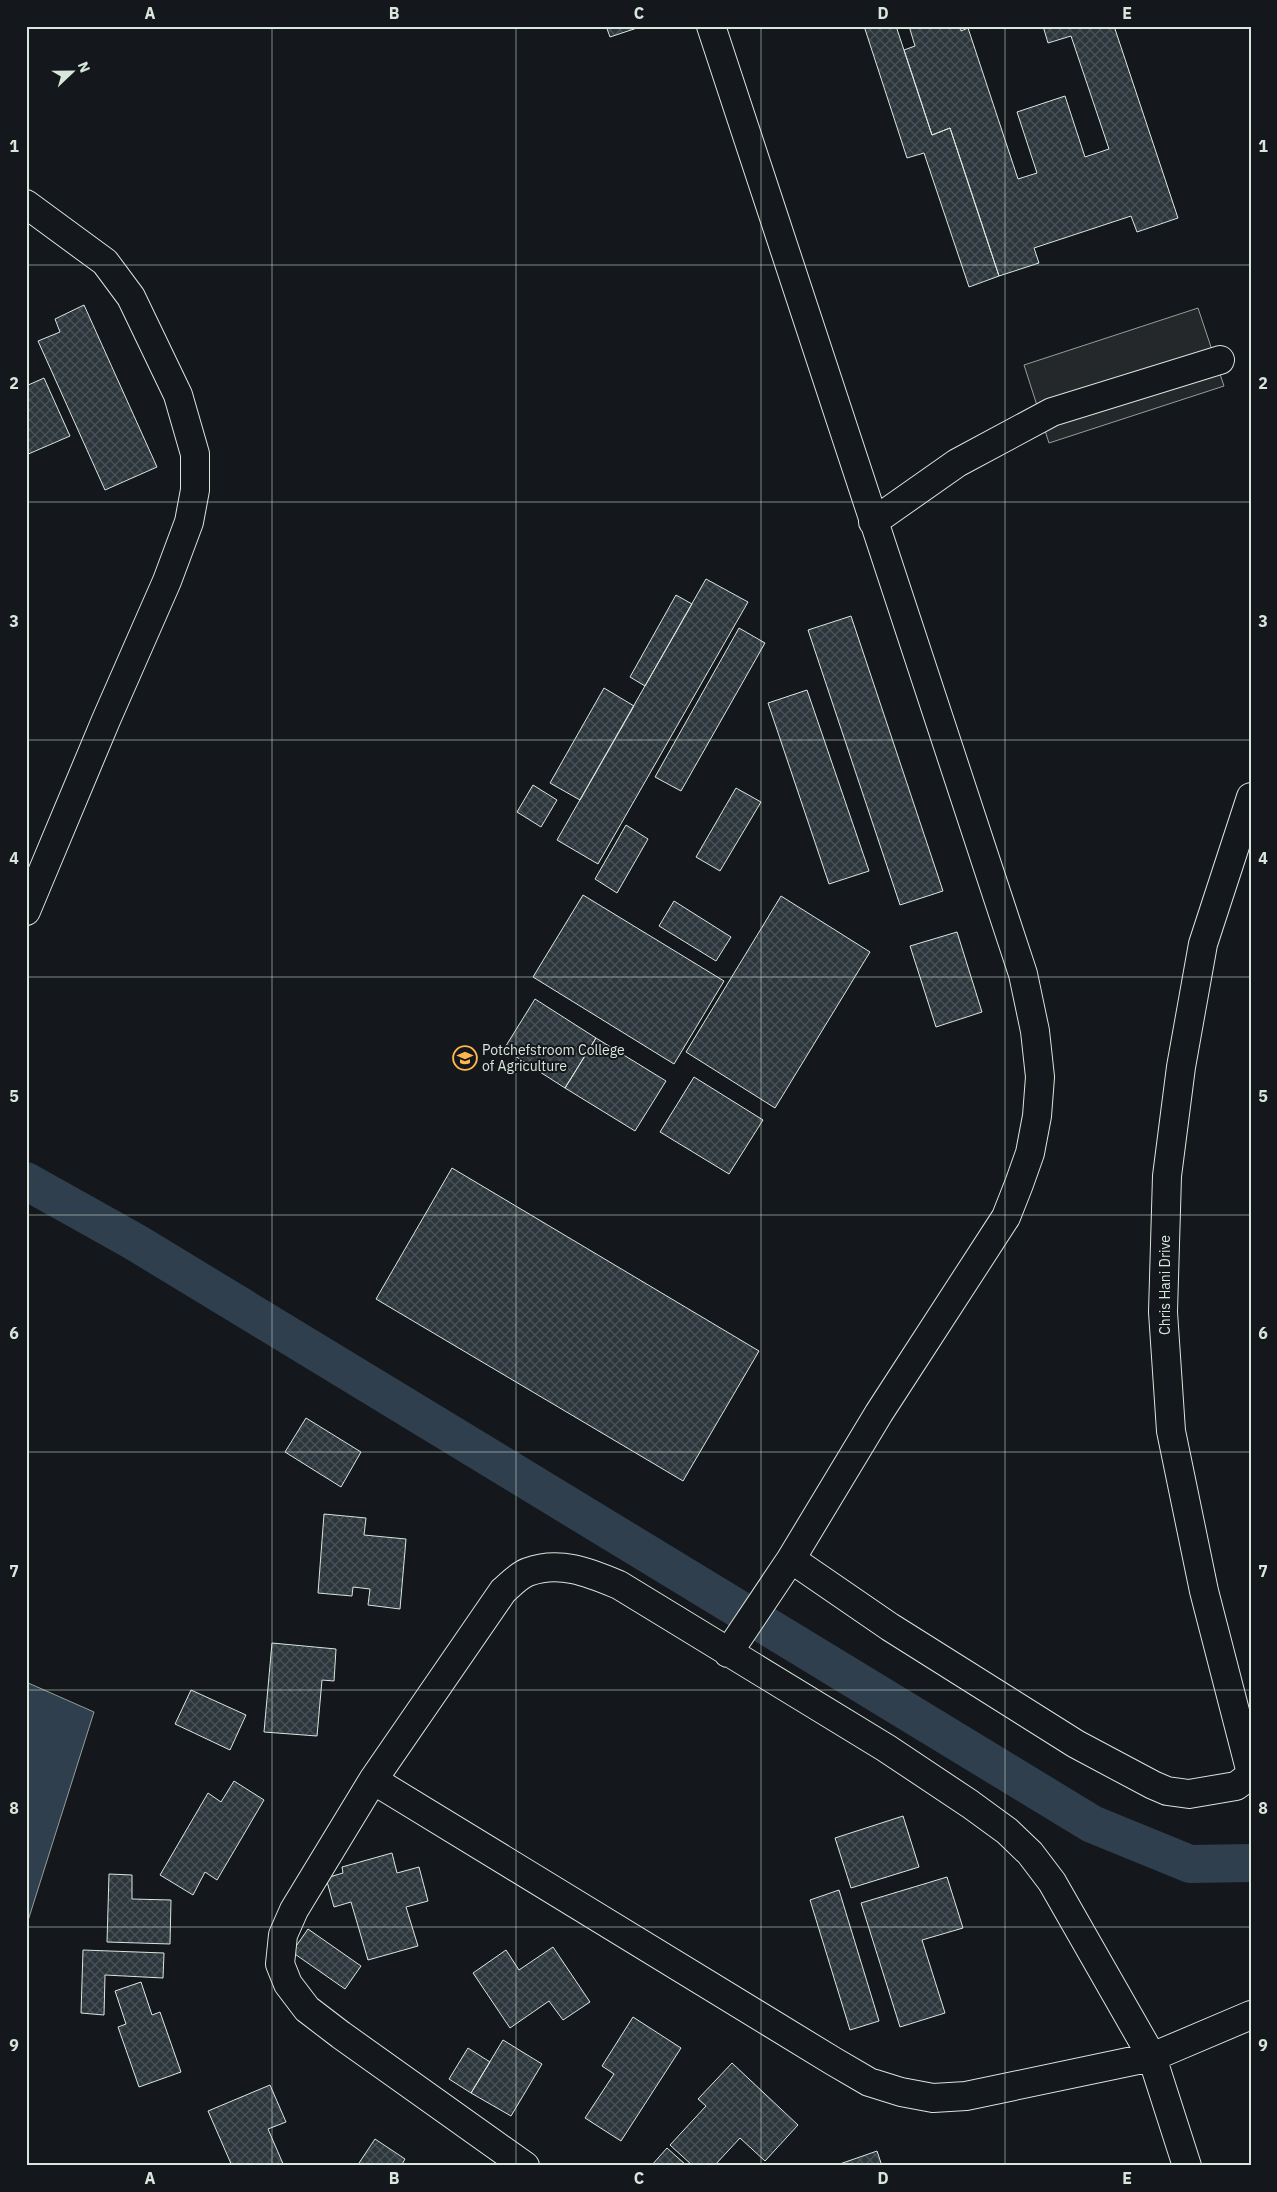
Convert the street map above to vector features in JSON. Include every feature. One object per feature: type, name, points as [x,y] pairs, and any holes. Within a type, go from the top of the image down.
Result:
[{"type":"street","points":[[710,26],[1023,974],[1036,1031],[1040,1077],[1037,1116],[1030,1153],[1006,1217],[879,1413],[791,1559],[728,1652]]},
{"type":"street","points":[[26,204],[105,262],[131,297],[178,395],[195,454],[195,490],[189,522],[167,581],[26,911]]},
{"type":"street","points":[[874,522],[957,463],[1052,412],[1220,360]]},
{"type":"street","name":"Chris Hani Drive","points":[[1251,797],[1203,944],[1181,1067],[1167,1176],[1164,1312],[1171,1432],[1204,1592],[1251,1774]]},
{"type":"street","points":[[791,1559],[890,1627],[1068,1739],[1153,1785],[1167,1791],[1189,1794],[1236,1786],[1251,1774]]},
{"type":"street","points":[[526,2166],[340,2035],[307,2009],[288,1984],[280,1964],[283,1935],[294,1910],[374,1780],[503,1591],[526,1572],[549,1567],[581,1570],[619,1585],[925,1773],[1000,1826],[1030,1853],[1052,1882],[1152,2057],[1187,2166]]},
{"type":"street","points":[[374,1780],[869,2082],[901,2092],[934,2098],[966,2096],[1152,2057],[1251,2015]]},
{"type":"shaded area","points":[[1198,308],[1224,386],[1049,443],[1024,365]]},
{"type":"water","points":[[26,1682],[94,1712],[26,1927]]},
{"type":"building","points":[[606,26],[643,26],[610,37]]},
{"type":"building","points":[[864,26],[896,26],[932,135],[950,128],[999,276],[969,287],[924,153],[907,158]]},
{"type":"building","points":[[909,26],[960,26],[961,31],[968,28],[1018,179],[1037,173],[1017,112],[1065,96],[1085,157],[1109,149],[1071,36],[1048,43],[1043,26],[1114,26],[1178,218],[1137,232],[1131,216],[1034,248],[1039,263],[999,276],[950,128],[932,135],[904,50],[915,46]]},
{"type":"building","points":[[84,305],[157,467],[105,490],[38,341],[60,332],[55,319]]},
{"type":"building","points":[[44,378],[70,436],[26,455],[26,386]]},
{"type":"building","points":[[706,579],[748,602],[598,864],[557,840]]},
{"type":"building","points":[[676,595],[692,604],[645,686],[630,677]]},
{"type":"building","points":[[851,616],[943,891],[900,905],[808,630]]},
{"type":"building","points":[[739,628],[765,643],[681,791],[655,777]]},
{"type":"building","points":[[604,688],[634,706],[580,800],[550,783]]},
{"type":"building","points":[[807,690],[869,871],[829,884],[768,703]]},
{"type":"building","points":[[533,785],[557,800],[541,827],[517,812]]},
{"type":"building","points":[[736,788],[761,802],[720,871],[696,857]]},
{"type":"building","points":[[626,825],[648,839],[617,893],[595,879]]},
{"type":"building","points":[[583,895],[724,981],[674,1064],[533,977]]},
{"type":"building","points":[[781,896],[870,952],[775,1108],[686,1052]]},
{"type":"building","points":[[674,901],[731,937],[716,961],[659,926]]},
{"type":"building","points":[[957,932],[982,1012],[936,1027],[910,946]]},
{"type":"building","points":[[535,999],[596,1038],[565,1088],[504,1049]]},
{"type":"building","points":[[596,1038],[666,1081],[635,1131],[565,1088]]},
{"type":"building","points":[[694,1077],[763,1120],[729,1174],[660,1132]]},
{"type":"building","points":[[452,1168],[759,1351],[683,1481],[376,1299]]},
{"type":"building","points":[[306,1418],[361,1452],[341,1487],[285,1452]]},
{"type":"building","points":[[324,1514],[366,1518],[364,1535],[406,1539],[400,1609],[368,1605],[370,1589],[353,1587],[352,1596],[318,1593]]},
{"type":"building","points":[[272,1643],[336,1649],[334,1681],[322,1680],[317,1736],[264,1732]]},
{"type":"building","points":[[191,1690],[246,1715],[230,1750],[175,1724]]},
{"type":"building","points":[[234,1781],[264,1800],[217,1880],[205,1872],[193,1895],[160,1875],[208,1793],[221,1802]]},
{"type":"building","points":[[903,1816],[919,1867],[851,1888],[835,1838]]},
{"type":"building","points":[[392,1853],[397,1873],[419,1867],[428,1901],[406,1907],[418,1946],[368,1960],[351,1902],[334,1907],[326,1878],[343,1873],[342,1867]]},
{"type":"building","points":[[109,1874],[132,1875],[132,1899],[171,1900],[170,1944],[107,1942]]},
{"type":"building","points":[[947,1877],[963,1928],[922,1940],[945,2013],[900,2027],[861,1903]]},
{"type":"building","points":[[839,1890],[879,2021],[850,2030],[810,1900]]},
{"type":"building","points":[[308,1929],[361,1966],[345,1989],[292,1952]]},
{"type":"building","points":[[553,1947],[590,2002],[563,2020],[549,2001],[510,2028],[473,1973],[506,1950],[519,1970]]},
{"type":"building","points":[[83,1950],[164,1953],[163,1978],[105,1975],[104,2015],[81,2013]]},
{"type":"building","points":[[141,1982],[152,2015],[160,2012],[181,2072],[139,2087],[118,2027],[126,2024],[115,1991]]},
{"type":"building","points":[[633,2017],[681,2048],[621,2141],[585,2118],[614,2074],[602,2066]]},
{"type":"building","points":[[503,2040],[542,2064],[511,2116],[471,2093]]},
{"type":"building","points":[[468,2048],[490,2062],[471,2093],[449,2079]]},
{"type":"building","points":[[732,2063],[798,2125],[765,2161],[740,2138],[714,2166],[693,2166],[670,2145],[706,2106],[698,2099]]},
{"type":"building","points":[[270,2085],[286,2122],[268,2129],[284,2166],[232,2166],[208,2111]]},
{"type":"building","points":[[375,2139],[405,2159],[401,2166],[357,2166]]},
{"type":"building","points":[[667,2148],[686,2165],[686,2166],[651,2166]]},
{"type":"building","points":[[877,2151],[882,2166],[834,2166]]},
{"type":"waterway","points":[[26,1181],[135,1242],[1092,1824],[1190,1864],[1251,1863]]},
{"type":"place","name":"Potchefstroom College of Agriculture","points":[[465,1058]]}]
